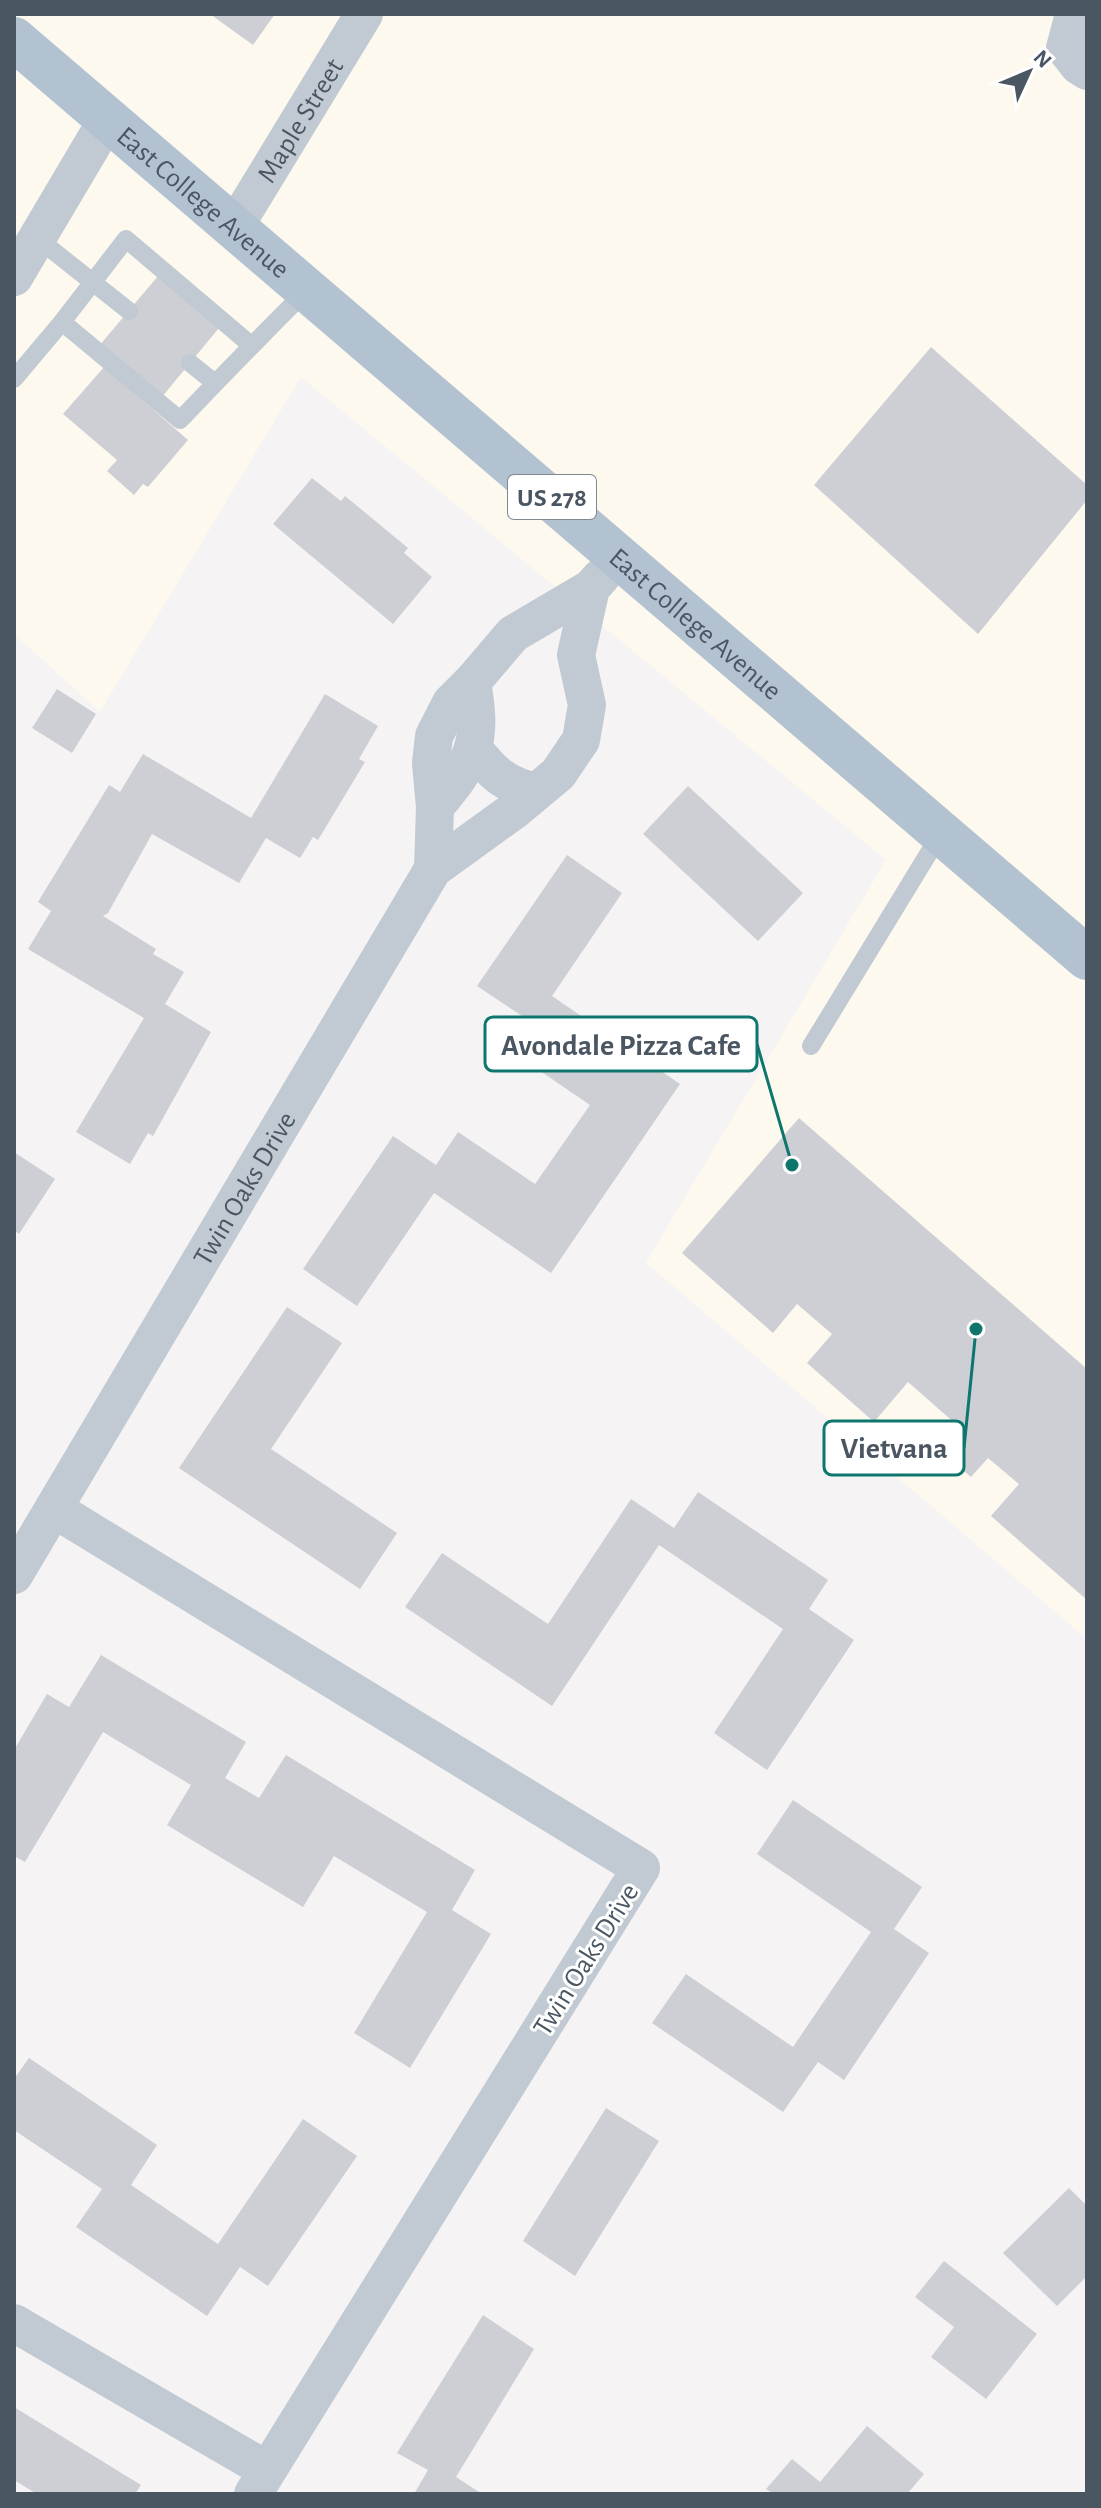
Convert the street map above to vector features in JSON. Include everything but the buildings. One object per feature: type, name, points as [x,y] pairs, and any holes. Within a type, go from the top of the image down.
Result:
[{"type":"main road","name":"East College Avenue","points":[[16,47],[235,226],[1087,958]]},
{"type":"street","name":"Maple Street","points":[[235,226],[364,14]]},
{"type":"street","points":[[1074,14],[1065,48],[1087,71]]},
{"type":"street","points":[[14,277],[107,120]]},
{"type":"street","name":"Twin Oaks Drive","points":[[433,869],[435,807],[431,763],[434,736],[451,703],[513,634],[591,588],[619,555]]},
{"type":"street","name":"Twin Oaks Drive","points":[[14,1575],[433,869],[558,774],[581,740],[587,705],[576,655],[591,588]]},
{"type":"street","points":[[435,807],[457,780],[474,749],[478,716],[472,682]]},
{"type":"street","points":[[474,749],[489,770],[514,787],[536,792]]},
{"type":"street","name":"Twin Oaks Drive","points":[[14,2323],[260,2482],[641,1868],[54,1509]]},
{"type":"lane","points":[[37,238],[129,311]]},
{"type":"lane","points":[[14,379],[126,239],[252,346]]},
{"type":"lane","points":[[62,322],[180,420],[308,289]]},
{"type":"lane","points":[[190,363],[215,383]]},
{"type":"lane","points":[[811,1046],[941,833]]},
{"type":"shaded area","points":[[14,14],[1087,14],[1087,1639],[646,1263],[886,860],[301,377],[100,712],[14,634]]},
{"type":"place","name":"Avondale Pizza Cafe","points":[[792,1165]]},
{"type":"place","name":"Vietvana","points":[[976,1329]]}]
